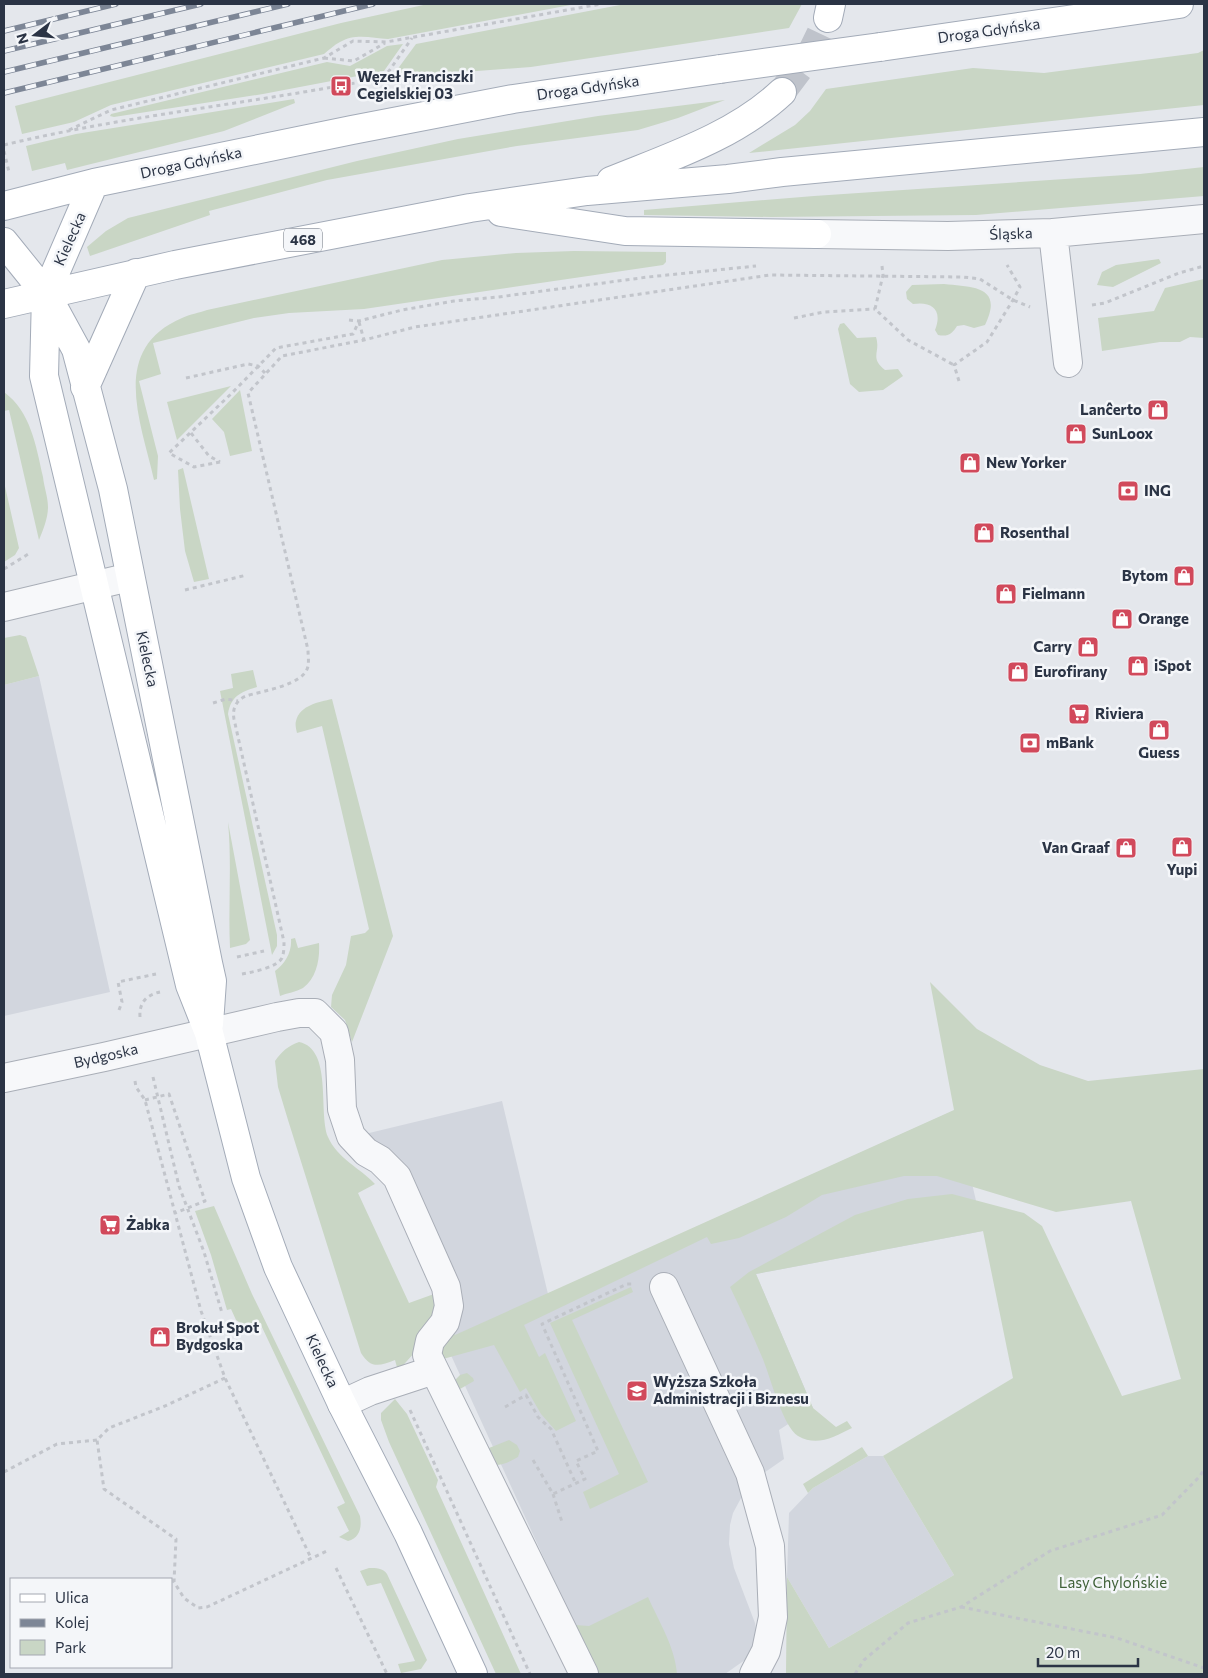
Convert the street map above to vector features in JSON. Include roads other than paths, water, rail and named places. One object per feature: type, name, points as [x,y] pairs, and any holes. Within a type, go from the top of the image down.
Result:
[{"type":"main road","name":"Droga Gdyńska","points":[[4,206],[94,183],[513,99],[1179,4]]},
{"type":"main road","name":"468","points":[[4,304],[136,273],[470,208],[587,191],[700,144],[751,118],[782,92]]},
{"type":"main road","points":[[587,191],[1204,132]]},
{"type":"main road","name":"Kielecka","points":[[94,183],[46,294],[44,376],[190,985],[209,1033],[246,1178],[278,1267],[342,1404],[408,1534],[473,1674]]},
{"type":"main road","points":[[470,208],[625,231],[817,234]]},
{"type":"main road","name":"Kielecka","points":[[4,242],[46,294],[76,349],[112,489],[212,981],[209,1033]]},
{"type":"main road","points":[[85,387],[136,273]]},
{"type":"street","name":"Śląska","points":[[817,234],[948,236],[1054,233],[1204,218]]},
{"type":"street","points":[[1054,233],[1068,362]]},
{"type":"street","points":[[4,607],[95,587],[130,577]]},
{"type":"street","name":"Bydgoska","points":[[4,1078],[299,1013],[315,1013],[334,1032],[340,1060],[342,1109],[351,1136],[366,1152],[380,1160],[397,1177],[446,1287],[449,1306],[445,1322],[430,1341],[427,1355],[584,1674]]},
{"type":"street","points":[[664,1287],[750,1473],[770,1546],[773,1617],[766,1651],[754,1674]]},
{"type":"street","points":[[342,1404],[370,1391],[434,1370]]},
{"type":"tunnel","points":[[782,92],[811,53],[828,18]]},
{"type":"railway","points":[[4,31],[116,4]]},
{"type":"railway","points":[[4,51],[201,4]]},
{"type":"railway","points":[[4,72],[288,4]]},
{"type":"railway","points":[[4,93],[373,4]]},
{"type":"place","name":"Węzeł Franciszki Cegielskiej 03","points":[[341,86]]},
{"type":"place","name":"Lanĉerto","points":[[1158,410]]},
{"type":"place","name":"SunLoox","points":[[1076,434]]},
{"type":"place","name":"New Yorker","points":[[970,463]]},
{"type":"place","name":"ING","points":[[1128,491]]},
{"type":"place","name":"Rosenthal","points":[[984,533]]},
{"type":"place","name":"Bytom","points":[[1184,576]]},
{"type":"place","name":"Fielmann","points":[[1006,594]]},
{"type":"place","name":"Orange","points":[[1122,619]]},
{"type":"place","name":"Carry","points":[[1088,647]]},
{"type":"place","name":"iSpot","points":[[1138,666]]},
{"type":"place","name":"Eurofirany","points":[[1018,672]]},
{"type":"place","name":"Riviera","points":[[1079,714]]},
{"type":"place","name":"Guess","points":[[1159,730]]},
{"type":"place","name":"mBank","points":[[1030,743]]},
{"type":"place","name":"Yupi","points":[[1182,847]]},
{"type":"place","name":"Van Graaf","points":[[1126,848]]},
{"type":"place","name":"Żabka","points":[[110,1225]]},
{"type":"place","name":"Brokuł Spot Bydgoska","points":[[160,1337]]},
{"type":"place","name":"Wyższa Szkoła Administracji i Biznesu","points":[[637,1391]]},
{"type":"park label","name":"Lasy Chylońskie","points":[[1113,1583]]}]
